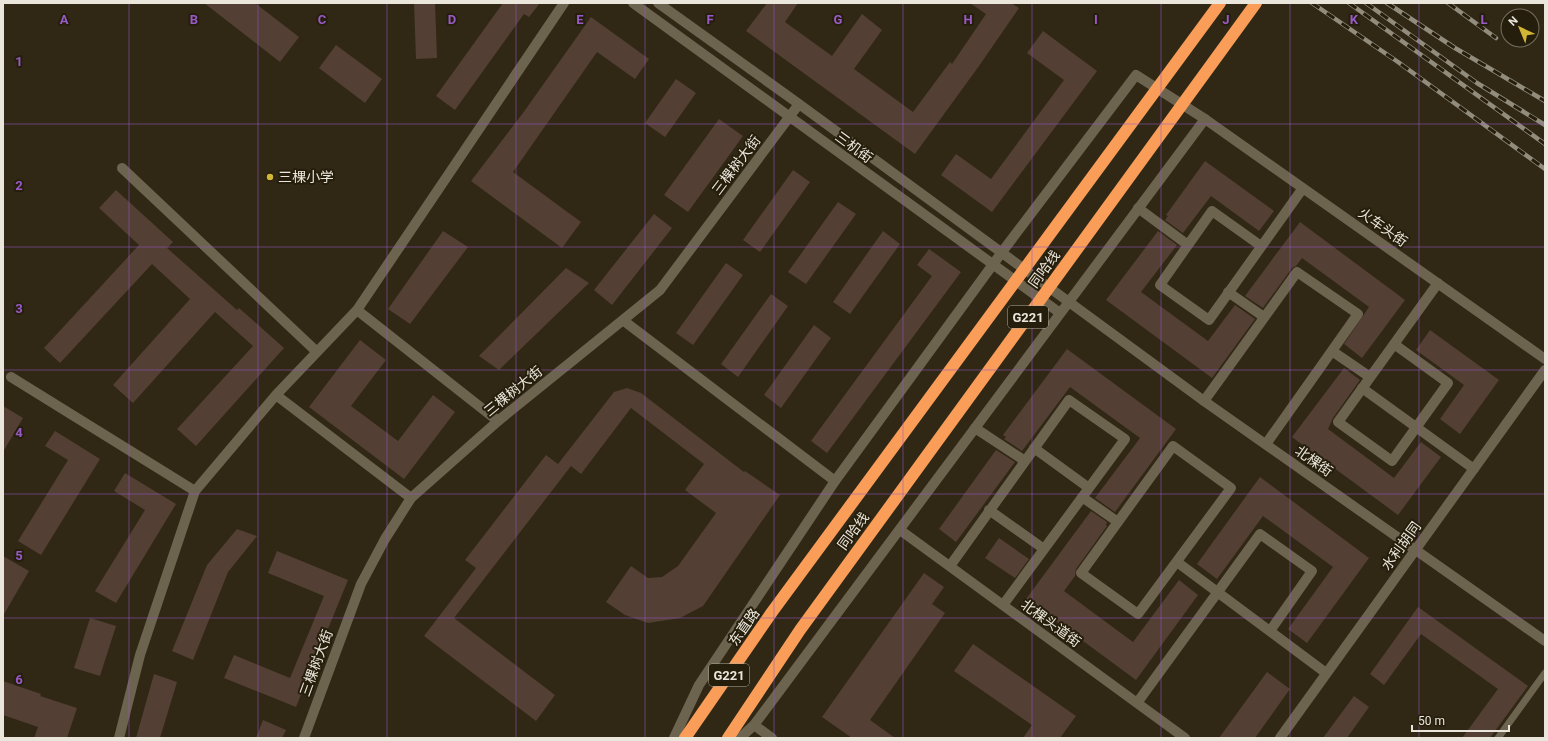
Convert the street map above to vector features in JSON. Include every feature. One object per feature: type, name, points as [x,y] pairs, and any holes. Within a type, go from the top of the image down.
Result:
[{"type":"highway","name":"同哈线","points":[[772,612],[1220,3]]},
{"type":"highway","name":"同哈线","points":[[728,738],[800,630],[1256,3]]},
{"type":"highway","name":"东直路","points":[[685,738],[772,612]]},
{"type":"street","points":[[119,738],[140,655],[195,491],[276,395],[356,310],[564,3]]},
{"type":"street","name":"三机街","points":[[633,3],[1060,313]]},
{"type":"street","name":"三机街","points":[[658,3],[1002,252],[1068,302]]},
{"type":"street","name":"火车头街","points":[[1002,252],[1136,75],[1204,119],[1545,359]]},
{"type":"street","name":"三棵树大街","points":[[304,738],[361,584],[385,539],[411,498],[498,421],[660,290],[799,104]]},
{"type":"street","points":[[740,738],[754,725],[1204,119]]},
{"type":"street","points":[[122,168],[317,352]]},
{"type":"street","points":[[1262,246],[1212,211],[1160,285],[1209,320],[1228,292],[1262,246],[1303,188]]},
{"type":"street","points":[[1138,208],[1188,245]]},
{"type":"street","points":[[674,738],[699,685],[835,481],[1002,252]]},
{"type":"street","points":[[1204,401],[1297,272],[1358,314],[1266,444]]},
{"type":"street","points":[[1394,344],[1448,383],[1392,461],[1338,422],[1362,388],[1438,283]]},
{"type":"street","points":[[1228,292],[1264,317]]},
{"type":"street","name":"北棵街","points":[[1068,302],[1204,401],[1545,641]]},
{"type":"street","points":[[356,310],[498,421]]},
{"type":"street","points":[[624,320],[835,481]]},
{"type":"street","points":[[1332,351],[1370,377]]},
{"type":"street","name":"水利胡同","points":[[1280,738],[1545,370]]},
{"type":"street","points":[[11,377],[195,491]]},
{"type":"street","points":[[1362,388],[1474,469]]},
{"type":"street","points":[[276,395],[411,498]]},
{"type":"street","points":[[950,566],[1069,400],[1124,439],[1003,605]]},
{"type":"street","points":[[975,428],[1025,461]]},
{"type":"street","points":[[1173,446],[1230,488],[1138,614],[1081,573],[1118,522],[1173,446]]},
{"type":"street","points":[[1034,448],[1089,488]]},
{"type":"street","points":[[1082,497],[1118,522]]},
{"type":"street","points":[[989,510],[1044,550]]},
{"type":"street","name":"北棵头道街","points":[[900,530],[1185,738]]},
{"type":"street","points":[[1138,703],[1260,534],[1312,571],[1270,631]]},
{"type":"street","points":[[1177,562],[1326,673]]},
{"type":"street","points":[[754,725],[772,738]]},
{"type":"lane","points":[[1498,738],[1545,673]]},
{"type":"building","points":[[204,3],[255,3],[299,37],[280,62]]},
{"type":"building","points":[[414,3],[435,3],[437,58],[416,59]]},
{"type":"building","points":[[503,3],[540,3],[529,17],[524,14],[455,110],[436,96]]},
{"type":"building","points":[[767,3],[798,3],[785,22],[832,56],[862,14],[882,30],[854,69],[913,112],[950,62],[952,64],[986,14],[970,3],[1011,3],[1019,8],[915,154],[746,31]]},
{"type":"building","points":[[591,17],[649,59],[635,79],[597,52],[513,172],[581,222],[562,248],[471,181],[523,113]]},
{"type":"building","points":[[1043,31],[1097,71],[992,212],[941,175],[956,154],[991,179],[1064,80],[1027,53]]},
{"type":"building","points":[[336,45],[382,79],[365,103],[319,68]]},
{"type":"building","points":[[676,79],[696,93],[665,137],[645,123]]},
{"type":"building","points":[[719,119],[743,136],[688,212],[664,195]]},
{"type":"building","points":[[1205,161],[1274,211],[1259,231],[1211,196],[1183,233],[1165,220],[1168,216],[1166,215]]},
{"type":"building","points":[[793,170],[810,182],[760,252],[743,240]]},
{"type":"building","points":[[116,190],[173,242],[167,248],[237,310],[239,308],[284,348],[196,446],[177,429],[253,346],[215,312],[133,403],[113,385],[190,299],[152,264],[60,363],[44,348],[139,245],[99,208]]},
{"type":"building","points":[[838,202],[856,214],[806,284],[788,272]]},
{"type":"building","points":[[654,214],[672,228],[612,305],[594,290]]},
{"type":"building","points":[[1300,222],[1405,300],[1362,358],[1344,344],[1369,307],[1302,258],[1296,266],[1292,268],[1263,308],[1245,296]]},
{"type":"building","points":[[443,231],[468,247],[410,324],[388,309]]},
{"type":"building","points":[[883,231],[900,244],[850,314],[833,302]]},
{"type":"building","points":[[1158,231],[1177,245],[1141,292],[1208,341],[1235,305],[1255,319],[1212,378],[1106,300]]},
{"type":"building","points":[[929,249],[961,272],[827,453],[811,441],[932,276],[917,265]]},
{"type":"building","points":[[726,263],[743,275],[693,345],[676,333]]},
{"type":"building","points":[[566,268],[589,283],[499,370],[479,356]]},
{"type":"building","points":[[771,294],[788,306],[738,377],[721,364]]},
{"type":"building","points":[[814,325],[831,338],[781,408],[764,395]]},
{"type":"building","points":[[1430,330],[1499,380],[1460,434],[1440,419],[1464,385],[1416,350]]},
{"type":"building","points":[[360,340],[386,360],[351,406],[398,441],[433,395],[455,412],[404,479],[309,407]]},
{"type":"building","points":[[1067,349],[1176,429],[1115,512],[1095,498],[1140,438],[1070,387],[1022,451],[1004,439],[1006,437],[1003,435]]},
{"type":"building","points":[[1344,368],[1360,380],[1333,418],[1328,429],[1394,478],[1421,442],[1441,457],[1398,515],[1292,437]]},
{"type":"building","points":[[627,388],[641,393],[744,472],[745,471],[780,495],[703,606],[680,618],[648,623],[625,615],[606,602],[631,566],[648,578],[662,577],[678,566],[716,513],[685,490],[704,464],[631,408],[581,474],[571,466],[454,618],[555,695],[536,721],[424,636],[476,568],[465,560],[546,455],[558,464],[614,392]]},
{"type":"building","points":[[3,406],[23,418],[3,452]]},
{"type":"building","points":[[55,431],[100,459],[41,555],[18,541],[68,460],[45,446]]},
{"type":"building","points":[[996,450],[1015,462],[956,542],[939,529]]},
{"type":"building","points":[[125,473],[176,504],[116,603],[95,591],[145,510],[114,491]]},
{"type":"building","points":[[1260,477],[1369,558],[1307,643],[1288,629],[1333,567],[1263,516],[1217,579],[1197,564]]},
{"type":"building","points":[[1091,511],[1107,522],[1107,526],[1076,569],[1075,576],[1064,591],[1133,642],[1179,580],[1198,595],[1136,680],[1026,599]]},
{"type":"building","points":[[237,529],[257,536],[228,572],[193,660],[172,651],[207,565]]},
{"type":"building","points":[[999,538],[1029,559],[1015,578],[985,558]]},
{"type":"building","points":[[277,551],[348,580],[296,707],[224,678],[234,655],[290,678],[324,596],[268,573]]},
{"type":"building","points":[[3,556],[29,571],[3,616]]},
{"type":"building","points":[[924,573],[944,587],[932,604],[945,613],[870,720],[895,738],[852,738],[822,717]]},
{"type":"building","points":[[1418,607],[1528,686],[1490,738],[1462,738],[1498,689],[1421,634],[1384,685],[1370,674]]},
{"type":"building","points":[[90,618],[116,626],[100,676],[74,668]]},
{"type":"building","points":[[973,644],[1076,716],[1060,738],[1023,738],[1032,725],[954,671]]},
{"type":"building","points":[[1267,672],[1290,689],[1255,738],[1219,738]]},
{"type":"building","points":[[154,674],[177,682],[160,738],[136,738]]},
{"type":"building","points":[[3,681],[41,694],[40,696],[77,708],[67,738],[34,738],[38,727],[3,715]]},
{"type":"building","points":[[1354,696],[1369,707],[1347,738],[1323,738]]},
{"type":"building","points":[[263,720],[286,730],[282,738],[256,738]]},
{"type":"railway","points":[[1312,3],[1398,62],[1545,169]]},
{"type":"railway","points":[[1349,3],[1545,144]]},
{"type":"railway","points":[[1366,3],[1477,83],[1545,125]]},
{"type":"railway","points":[[1387,3],[1455,48],[1545,101]]},
{"type":"railway","points":[[1448,3],[1496,38]]},
{"type":"place","name":"三棵小学","points":[[270,177]]}]
